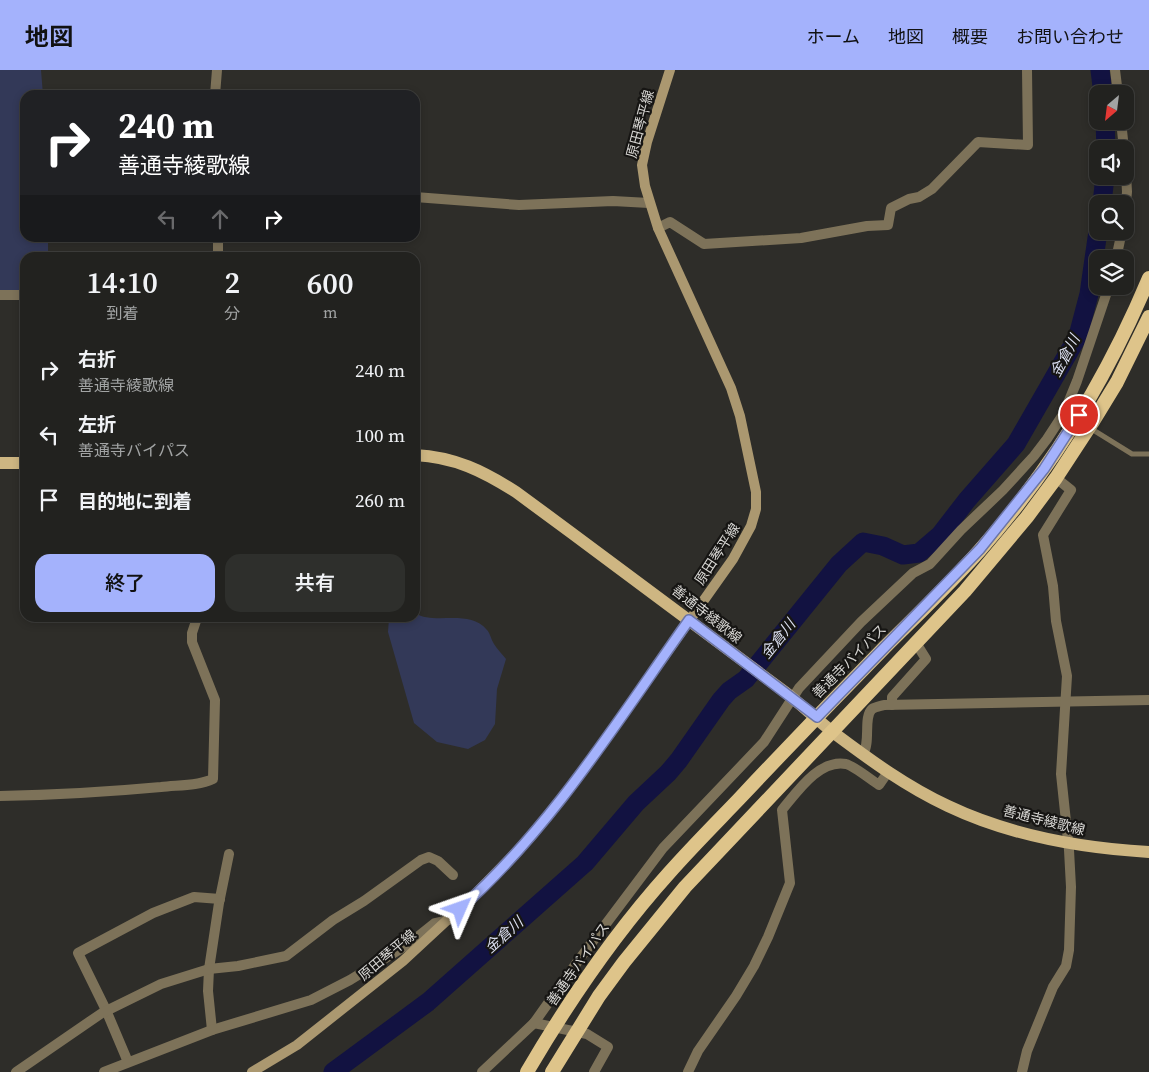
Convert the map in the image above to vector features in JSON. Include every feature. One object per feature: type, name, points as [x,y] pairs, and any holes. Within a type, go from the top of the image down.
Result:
[{"type":"highway","name":"善通寺バイパス","points":[[527,1072],[593,968],[640,906],[817,717],[980,549],[1044,469],[1079,415],[1108,365],[1148,281]]},
{"type":"highway","points":[[552,1072],[576,1032],[624,962],[685,887],[713,855],[916,644],[992,561],[1056,478],[1089,428],[1117,382],[1149,317]]},
{"type":"main road","name":"原田琴平線","points":[[252,1072],[297,1045],[403,961],[472,898],[530,838],[585,768],[689,620],[745,538],[751,526],[756,508],[756,492],[732,388],[658,228],[644,186],[642,165],[647,142],[670,70]]},
{"type":"main road","name":"善通寺綾歌線","points":[[420,456],[461,462],[490,476],[516,492],[789,695],[833,732],[863,754],[888,772],[948,807],[1011,829],[1068,844],[1149,852]]},
{"type":"main road","points":[[0,463],[20,463]]},
{"type":"street","points":[[215,90],[217,70]]},
{"type":"street","points":[[658,228],[670,222],[704,244],[801,238],[867,226],[888,225],[890,208],[909,199],[919,197],[932,189],[978,142],[1028,144],[1026,70]]},
{"type":"street","points":[[1115,70],[1117,85]]},
{"type":"street","points":[[420,197],[520,205],[614,201],[649,203]]},
{"type":"street","points":[[0,296],[20,295]]},
{"type":"street","points":[[482,1072],[534,1024],[578,961],[664,848],[764,742],[789,695],[861,622],[913,573],[930,564],[1034,456],[1064,413],[1106,295]]},
{"type":"street","points":[[1022,1072],[1027,1051],[1053,987],[1066,966],[1069,950],[1071,887],[1062,774],[1064,702],[1067,676],[1043,535],[1071,490],[1056,478]]},
{"type":"street","points":[[0,796],[50,795],[195,784],[213,778],[215,700],[192,642],[192,633],[196,622]]},
{"type":"street","points":[[892,705],[892,697],[926,658],[916,644]]},
{"type":"street","points":[[863,754],[867,742],[868,716],[872,710],[884,705],[1149,700]]},
{"type":"street","points":[[688,1072],[698,1051],[754,966],[775,922],[790,883],[782,810],[803,785],[828,764],[847,764],[879,785],[888,772]]},
{"type":"street","points":[[212,1030],[208,991],[209,969],[228,854]]},
{"type":"street","points":[[16,1072],[106,1010],[161,984],[209,969],[238,966],[286,956],[333,920],[364,902],[421,860],[429,857],[453,875]]},
{"type":"street","points":[[128,1062],[78,952],[153,913],[194,897],[220,899]]},
{"type":"street","points":[[104,1072],[212,1030],[311,1000],[350,980],[410,944],[435,923],[448,920]]},
{"type":"street","points":[[534,1024],[587,1034],[608,1047],[594,1072]]},
{"type":"lane","points":[[1089,428],[1132,454],[1149,454]]},
{"type":"shaded area","points":[[0,70],[41,70],[43,90],[20,90],[20,242],[48,242],[48,252],[20,252],[20,290],[0,290]]},
{"type":"shaded area","points":[[420,616],[471,620],[479,623],[488,631],[495,646],[506,659],[497,689],[495,724],[485,740],[468,749],[437,742],[414,723],[388,632],[389,622],[420,622]]},
{"type":"waterway","name":"金倉川","points":[[1100,70],[1102,85]]},
{"type":"waterway","name":"金倉川","points":[[1105,130],[1106,140]]},
{"type":"waterway","name":"金倉川","points":[[1103,195],[1104,185]]},
{"type":"waterway","name":"金倉川","points":[[333,1072],[428,1002],[585,863],[636,803],[679,760],[721,700],[729,691],[746,679],[839,564],[863,542],[883,546],[903,555],[919,553],[940,535],[967,500],[1016,444],[1078,336],[1089,294],[1097,240]]},
{"type":"route","points":[[460,909],[530,838],[585,768],[689,620],[817,717],[980,549],[1044,469],[1079,415]]}]
